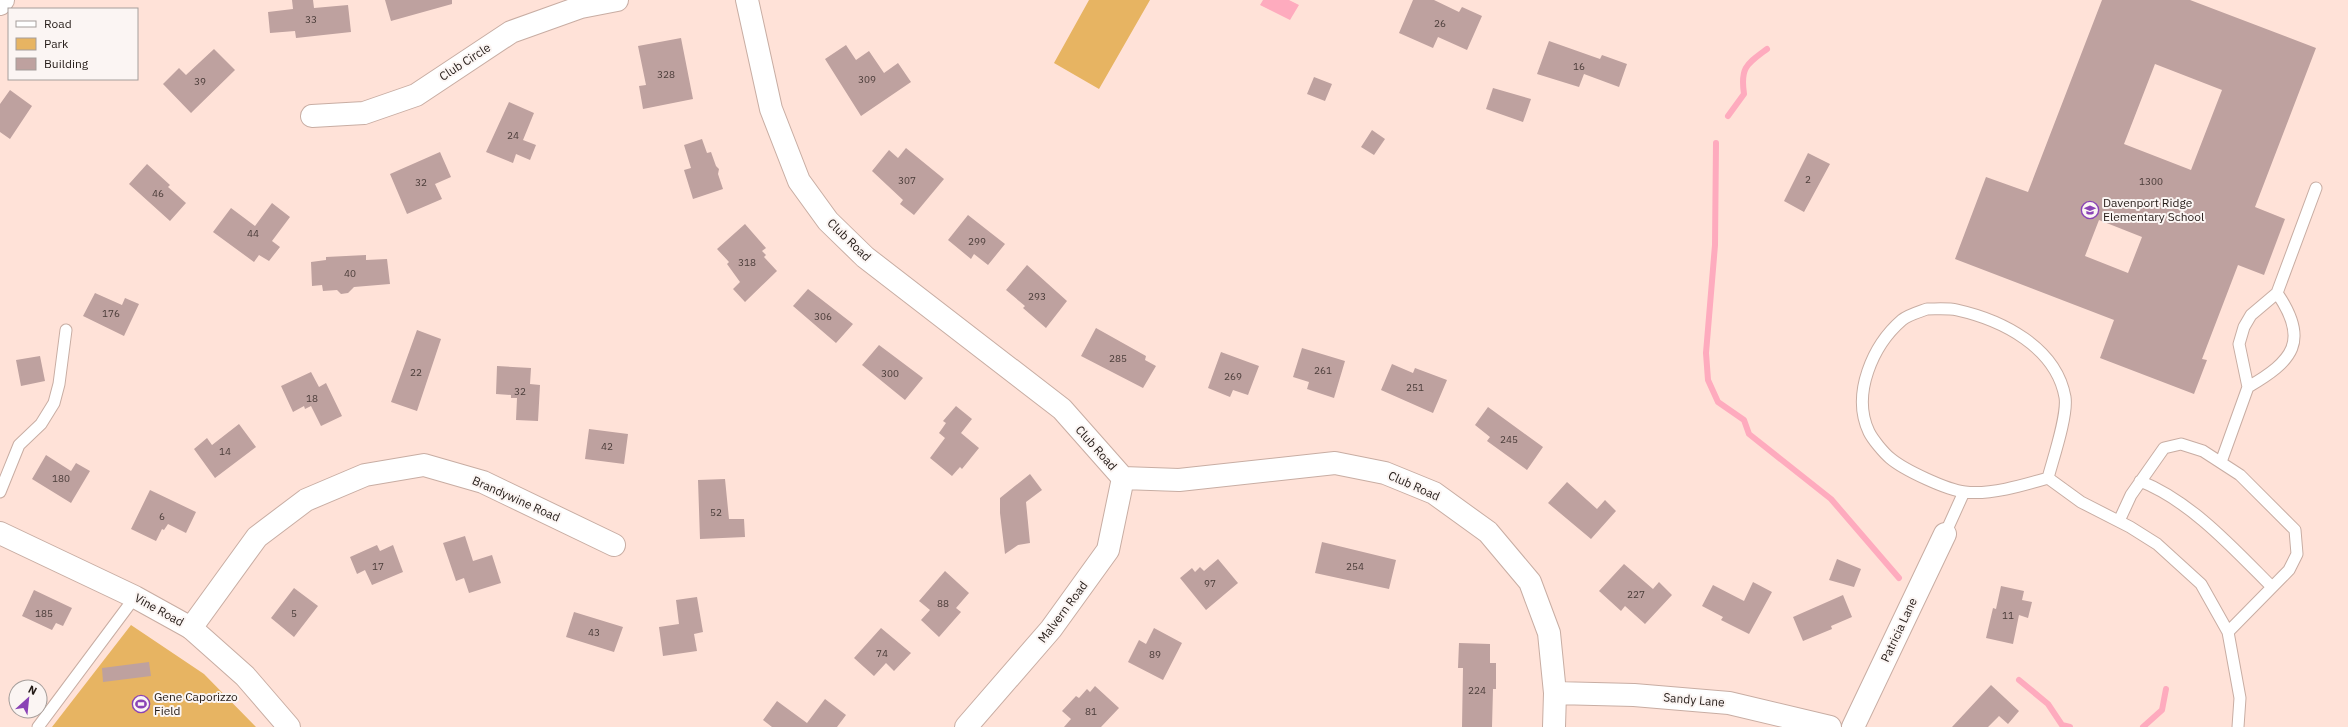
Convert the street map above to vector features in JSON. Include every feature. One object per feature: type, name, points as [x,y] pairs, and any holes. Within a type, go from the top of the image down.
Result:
[{"type":"street","points":[[0,4],[3,0]]},
{"type":"street","name":"Club Circle","points":[[312,116],[364,113],[416,95],[511,32],[581,6],[617,0]]},
{"type":"street","name":"Club Road","points":[[747,0],[771,109],[799,180],[828,220],[865,257],[1062,409],[1123,478],[1179,480],[1335,463],[1385,473],[1434,493],[1488,532],[1530,582],[1549,632],[1555,693],[1554,727]]},
{"type":"street","name":"Brandywine Road","points":[[191,628],[257,537],[306,500],[365,475],[424,465],[483,482],[614,546]]},
{"type":"street","name":"Malvern Road","points":[[966,727],[1052,629],[1108,550],[1123,478]]},
{"type":"street","name":"Vine Road","points":[[0,533],[135,596],[191,628],[245,676],[289,727]]},
{"type":"street","name":"Patricia Lane","points":[[1853,727],[1945,534]]},
{"type":"street","name":"Sandy Lane","points":[[1555,693],[1634,695],[1729,703],[1830,727]]},
{"type":"lane","points":[[2221,462],[2248,387],[2239,344],[2244,327],[2251,315],[2277,293],[2316,188]]},
{"type":"lane","points":[[2248,387],[2284,362],[2291,349],[2294,331],[2288,309],[2277,293]]},
{"type":"lane","points":[[1927,309],[1956,310],[2000,323],[2043,354],[2057,375],[2066,398],[2062,425],[2048,478],[2017,487],[1964,492],[1924,478],[1890,458],[1869,432],[1863,406],[1867,373],[1880,343],[1903,319],[1927,309]]},
{"type":"lane","points":[[0,492],[19,445],[40,424],[54,403],[59,384],[66,330]]},
{"type":"lane","points":[[2119,521],[2140,481],[2164,448],[2182,444],[2203,451],[2240,475],[2295,530],[2297,554],[2289,570],[2228,632]]},
{"type":"lane","points":[[2048,478],[2081,502],[2119,521],[2157,544],[2201,584],[2228,632],[2240,698],[2238,727]]},
{"type":"lane","points":[[2140,481],[2161,490],[2223,538],[2272,587]]},
{"type":"lane","points":[[1945,534],[1964,492]]},
{"type":"lane","points":[[38,727],[135,596]]},
{"type":"green space","points":[[1089,0],[1150,0],[1099,89],[1054,63]]},
{"type":"green space","points":[[131,625],[204,674],[256,727],[52,727]]},
{"type":"shaded area","points":[[1263,0],[1289,0],[1299,5],[1290,20],[1260,5]]},
{"type":"building","points":[[292,0],[313,0],[314,8],[348,5],[351,32],[296,38],[295,31],[270,33],[268,12],[293,9]]},
{"type":"building","points":[[385,0],[452,0],[452,4],[391,21]]},
{"type":"building","points":[[1413,0],[1434,0],[1459,12],[1462,7],[1482,16],[1467,50],[1438,37],[1433,48],[1399,33]]},
{"type":"building","points":[[2102,0],[2190,0],[2316,48],[2255,207],[2285,219],[2264,275],[2238,265],[2202,359],[2207,360],[2194,394],[2100,358],[2114,320],[1955,259],[1986,177],[2028,192]],"holes":[[[2155,64],[2222,90],[2191,170],[2124,144]],[[2099,220],[2142,237],[2128,273],[2085,256]]]},
{"type":"building","points":[[681,38],[693,99],[643,109],[639,86],[646,85],[638,46]]},
{"type":"building","points":[[1549,41],[1600,59],[1602,55],[1627,64],[1619,87],[1584,74],[1579,87],[1537,74]]},
{"type":"building","points":[[846,45],[856,60],[869,51],[884,73],[898,63],[911,82],[861,116],[825,59]]},
{"type":"building","points":[[214,49],[235,70],[191,113],[163,84],[179,68],[186,75]]},
{"type":"building","points":[[1314,77],[1332,84],[1325,101],[1307,94]]},
{"type":"building","points":[[1493,88],[1531,99],[1523,122],[1486,109]]},
{"type":"building","points":[[10,90],[32,106],[10,139],[0,132],[0,104]]},
{"type":"building","points":[[509,102],[534,113],[523,140],[536,145],[530,160],[516,154],[513,163],[486,152]]},
{"type":"building","points":[[1372,130],[1385,139],[1374,155],[1361,147]]},
{"type":"building","points":[[702,139],[707,153],[711,152],[716,166],[719,169],[718,174],[723,189],[693,199],[684,170],[691,168],[684,145]]},
{"type":"building","points":[[906,148],[944,179],[914,215],[900,204],[903,200],[872,171],[889,150],[898,158]]},
{"type":"building","points":[[440,152],[451,177],[435,184],[442,199],[407,214],[390,174]]},
{"type":"building","points":[[1808,153],[1830,164],[1804,212],[1784,201]]},
{"type":"building","points":[[147,164],[170,185],[168,187],[186,203],[170,221],[129,184]]},
{"type":"building","points":[[272,203],[290,217],[272,241],[280,247],[269,261],[259,255],[254,262],[213,232],[231,208],[255,226]]},
{"type":"building","points":[[968,215],[1005,244],[988,265],[974,254],[971,259],[948,240]]},
{"type":"building","points":[[745,224],[766,248],[762,251],[766,255],[764,257],[777,271],[745,302],[733,289],[740,282],[727,264],[729,262],[717,249]]},
{"type":"building","points":[[366,255],[366,260],[387,259],[390,284],[354,287],[348,293],[341,294],[337,290],[323,291],[322,285],[312,286],[311,262],[326,260],[326,257]]},
{"type":"building","points":[[1027,265],[1067,301],[1046,328],[1023,308],[1025,306],[1006,290]]},
{"type":"building","points":[[808,289],[853,324],[836,343],[793,306]]},
{"type":"building","points":[[95,293],[122,305],[125,298],[139,304],[124,336],[83,316]]},
{"type":"building","points":[[1096,328],[1146,356],[1145,360],[1156,366],[1143,388],[1081,356]]},
{"type":"building","points":[[417,330],[441,339],[417,411],[391,402]]},
{"type":"building","points":[[879,345],[923,378],[905,400],[862,365]]},
{"type":"building","points":[[1302,348],[1345,361],[1334,398],[1307,389],[1309,382],[1293,377]]},
{"type":"building","points":[[1221,352],[1259,366],[1248,395],[1233,390],[1230,397],[1208,388]]},
{"type":"building","points":[[40,356],[45,381],[21,386],[16,360]]},
{"type":"building","points":[[1392,364],[1413,373],[1415,368],[1447,380],[1433,413],[1381,390]]},
{"type":"building","points":[[497,366],[531,368],[530,384],[540,385],[538,421],[516,420],[517,398],[511,398],[511,395],[496,394]]},
{"type":"building","points":[[311,372],[319,387],[326,383],[342,416],[321,426],[311,406],[305,409],[304,406],[293,412],[281,386]]},
{"type":"building","points":[[956,406],[972,419],[961,433],[979,448],[962,469],[960,467],[952,476],[930,458],[945,438],[939,433],[946,423],[943,421]]},
{"type":"building","points":[[1488,407],[1543,447],[1527,470],[1487,441],[1490,437],[1475,425]]},
{"type":"building","points":[[239,424],[256,447],[215,478],[194,449],[207,438],[212,445]]},
{"type":"building","points":[[589,429],[628,434],[624,464],[585,459]]},
{"type":"building","points":[[46,455],[71,471],[76,463],[90,471],[71,503],[32,479]]},
{"type":"building","points":[[1030,474],[1042,490],[1026,502],[1030,543],[1018,545],[1005,554],[1000,513],[1000,498]]},
{"type":"building","points":[[725,479],[729,519],[744,519],[745,537],[700,539],[698,480]]},
{"type":"building","points":[[1567,482],[1597,509],[1605,500],[1616,511],[1591,539],[1548,503]]},
{"type":"building","points":[[150,490],[196,512],[186,533],[168,524],[164,530],[162,529],[156,541],[131,529]]},
{"type":"building","points":[[465,536],[473,561],[492,555],[501,583],[469,593],[464,578],[456,581],[443,543]]},
{"type":"building","points":[[1322,542],[1396,560],[1389,589],[1315,573]]},
{"type":"building","points":[[377,545],[380,551],[393,545],[403,572],[372,585],[365,570],[357,574],[350,557]]},
{"type":"building","points":[[1218,559],[1238,583],[1206,610],[1180,578],[1192,568],[1195,572],[1200,567],[1204,571]]},
{"type":"building","points":[[1837,559],[1861,569],[1854,587],[1829,580]]},
{"type":"building","points":[[1624,564],[1653,589],[1659,582],[1672,595],[1645,624],[1625,606],[1621,611],[1599,591]]},
{"type":"building","points":[[945,571],[969,593],[956,608],[961,612],[939,637],[921,620],[930,610],[919,601]]},
{"type":"building","points":[[1753,582],[1772,592],[1749,634],[1721,620],[1723,617],[1702,606],[1713,585],[1744,601]]},
{"type":"building","points":[[2001,586],[2024,591],[2022,600],[2032,602],[2028,618],[2019,615],[2013,644],[1986,638],[1993,608],[1996,609]]},
{"type":"building","points":[[294,588],[318,606],[294,637],[271,618]]},
{"type":"building","points":[[34,590],[72,608],[63,626],[56,623],[52,630],[22,616]]},
{"type":"building","points":[[1843,595],[1852,617],[1831,626],[1832,629],[1803,641],[1793,617]]},
{"type":"building","points":[[697,597],[703,632],[694,634],[697,651],[663,656],[659,627],[679,624],[676,600]]},
{"type":"building","points":[[574,612],[623,627],[614,652],[566,637]]},
{"type":"building","points":[[881,628],[911,653],[894,671],[886,663],[874,676],[854,658]]},
{"type":"building","points":[[1154,628],[1182,643],[1163,680],[1128,662],[1139,640],[1146,644]]},
{"type":"building","points":[[1459,643],[1490,644],[1490,663],[1496,663],[1496,689],[1493,689],[1492,727],[1462,727],[1463,668],[1458,668]]},
{"type":"building","points":[[149,662],[151,676],[103,682],[102,668]]},
{"type":"building","points":[[1991,685],[2019,711],[2008,724],[1999,716],[1988,727],[1952,727]]},
{"type":"building","points":[[1095,686],[1119,708],[1101,727],[1064,727],[1071,719],[1062,711],[1076,696],[1079,698],[1087,689],[1090,692]]},
{"type":"building","points":[[825,699],[846,715],[837,727],[772,727],[763,720],[777,701],[807,723]]},
{"type":"waterway","points":[[1728,116],[1744,94],[1743,78],[1746,67],[1767,49]]},
{"type":"waterway","points":[[1716,143],[1715,245],[1706,353],[1708,380],[1718,402],[1744,420],[1749,434],[1831,499],[1899,578]]},
{"type":"waterway","points":[[2019,680],[2048,704],[2062,725],[2070,727]]},
{"type":"waterway","points":[[2143,727],[2162,710],[2166,689]]},
{"type":"place","name":"Davenport Ridge Elementary School","points":[[2090,210]]},
{"type":"place","name":"Gene Caporizzo Field","points":[[141,704]]}]
